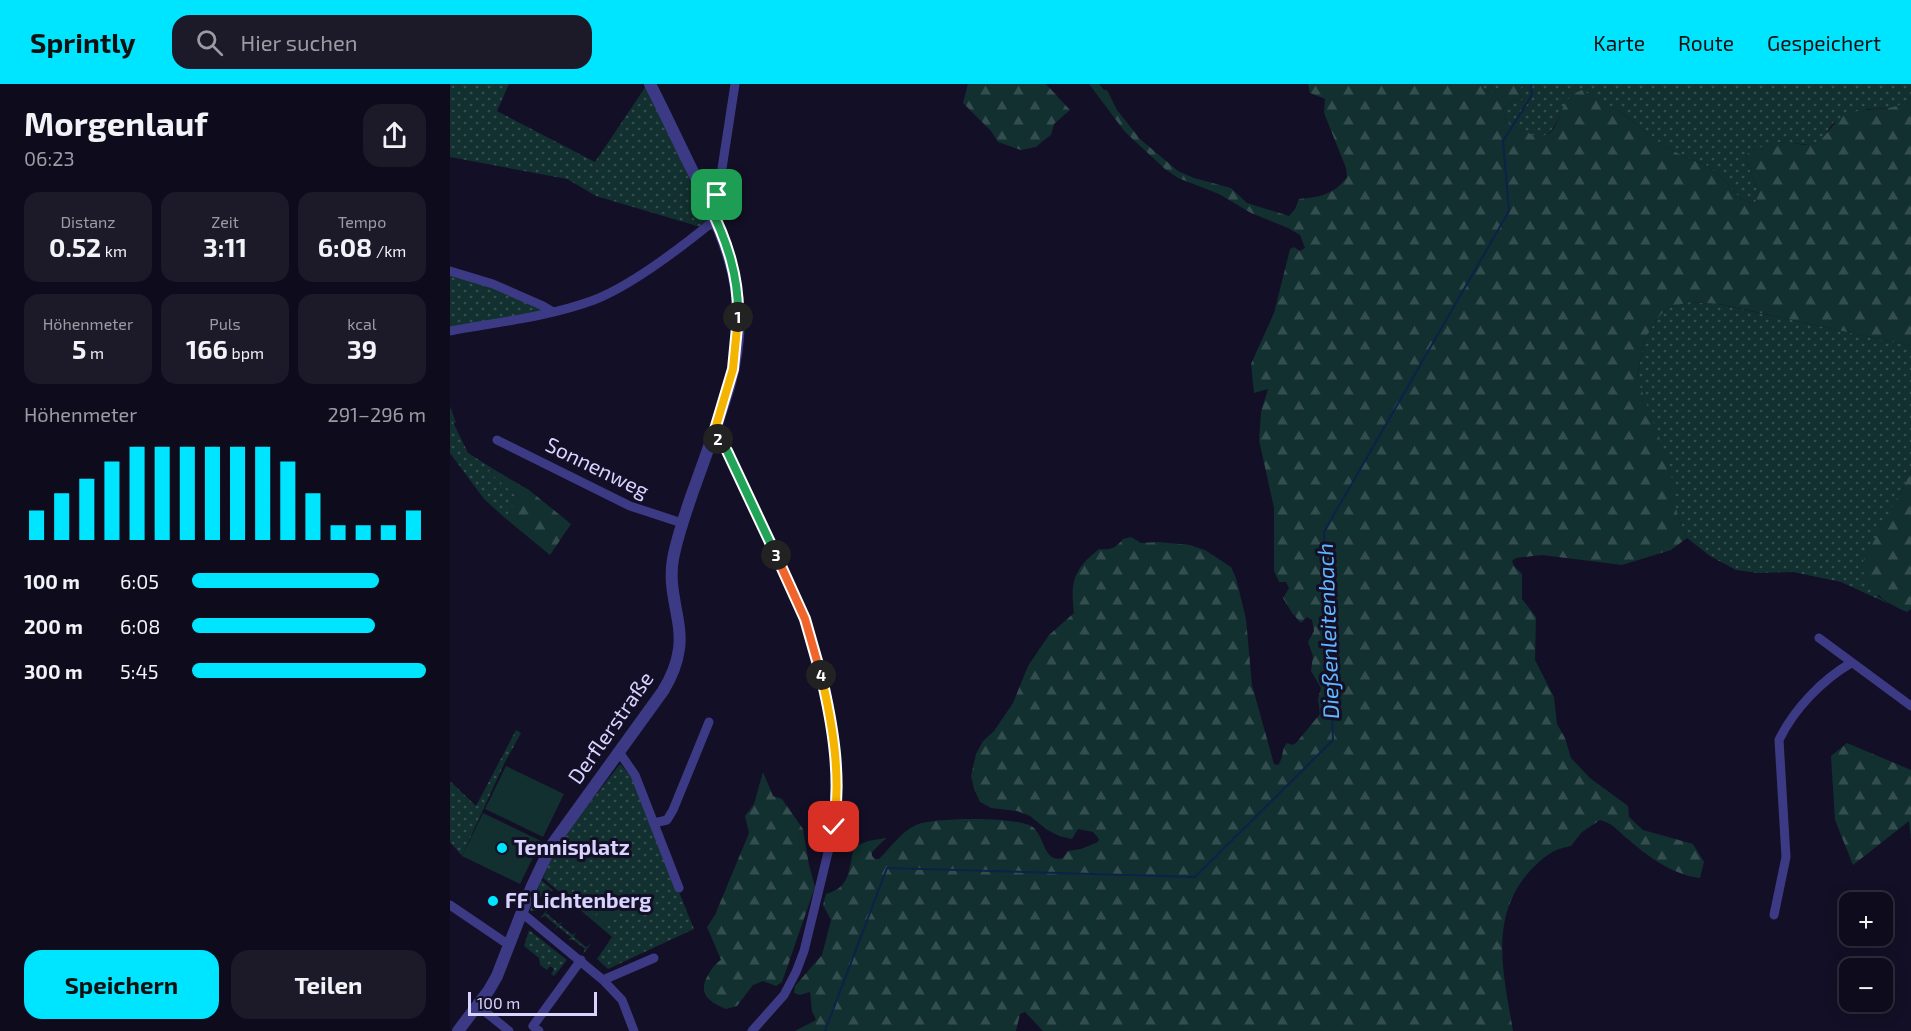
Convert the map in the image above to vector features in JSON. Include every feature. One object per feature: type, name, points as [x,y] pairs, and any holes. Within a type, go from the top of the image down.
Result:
[{"type":"street","name":"Derflerstraße","points":[[458,1031],[497,976],[551,846],[663,691],[680,649],[671,578],[673,560],[682,523],[713,436],[733,369],[738,321],[730,255],[716,219],[650,84]]},
{"type":"street","points":[[709,205],[715,199],[719,188],[735,84]]},
{"type":"street","points":[[450,331],[553,312],[594,300],[629,282],[716,219]]},
{"type":"street","points":[[450,271],[493,284],[553,312]]},
{"type":"street","points":[[713,436],[720,440],[727,451],[801,609],[812,640],[831,720],[836,756],[837,797],[832,838],[804,951],[796,972],[779,1001],[752,1031]]},
{"type":"street","name":"Sonnenweg","points":[[497,440],[630,506],[682,523]]},
{"type":"street","points":[[1819,638],[1911,706]]},
{"type":"street","points":[[1774,915],[1786,857],[1779,740],[1786,727],[1823,683],[1851,663]]},
{"type":"street","points":[[654,823],[667,820],[673,810],[709,722]]},
{"type":"street","points":[[619,752],[635,775],[679,888]]},
{"type":"street","points":[[450,905],[509,945]]},
{"type":"street","points":[[522,912],[581,960],[622,1000],[634,1031]]},
{"type":"street","points":[[603,980],[654,958]]},
{"type":"street","points":[[534,1029],[581,960]]},
{"type":"street","points":[[477,1005],[509,1031]]},
{"type":"green space","points":[[450,84],[509,84],[497,111],[595,162],[646,86],[714,231],[596,196],[567,179],[450,157]]},
{"type":"green space","points":[[968,84],[1046,84],[1070,110],[1054,124],[1051,135],[1036,147],[1021,150],[998,142],[991,131],[963,103]]},
{"type":"green space","points":[[1089,84],[1099,84],[1107,90],[1117,110],[1140,139],[1178,171],[1231,188],[1247,203],[1289,216],[1299,199],[1326,194],[1337,188],[1347,177],[1346,168],[1324,113],[1325,99],[1310,93],[1308,84],[1480,84],[1484,91],[1493,93],[1505,84],[1524,84],[1518,90],[1522,99],[1510,103],[1503,110],[1506,121],[1527,132],[1541,136],[1550,133],[1571,96],[1582,90],[1618,110],[1660,143],[1683,156],[1706,165],[1723,178],[1737,195],[1747,202],[1755,203],[1759,193],[1746,160],[1749,151],[1780,142],[1812,144],[1822,138],[1838,120],[1850,113],[1899,105],[1911,96],[1911,346],[1719,304],[1690,302],[1667,308],[1656,320],[1644,341],[1637,378],[1671,469],[1673,496],[1687,538],[1671,550],[1622,565],[1542,555],[1516,558],[1512,561],[1522,574],[1522,599],[1536,617],[1535,660],[1554,697],[1557,724],[1565,738],[1571,758],[1590,778],[1628,806],[1629,817],[1643,830],[1693,844],[1704,862],[1700,878],[1681,873],[1654,859],[1613,826],[1600,820],[1582,832],[1571,846],[1553,852],[1538,862],[1516,890],[1508,909],[1504,928],[1503,968],[1513,1031],[1043,1031],[1025,1012],[1020,1014],[1016,1031],[795,1031],[816,1020],[812,1011],[810,992],[800,995],[794,993],[795,986],[822,955],[831,920],[823,905],[826,894],[845,882],[854,847],[868,841],[886,838],[872,852],[875,859],[879,859],[901,836],[916,825],[957,819],[1013,821],[1026,824],[1038,833],[1048,854],[1057,859],[1063,858],[1068,851],[1081,849],[1098,842],[1099,839],[1093,832],[1078,829],[1072,839],[1059,836],[1030,816],[1017,811],[991,808],[980,802],[971,776],[976,754],[983,741],[994,731],[1013,703],[1028,666],[1049,635],[1074,613],[1073,592],[1076,577],[1084,563],[1099,549],[1112,548],[1123,539],[1131,537],[1141,543],[1190,545],[1205,550],[1231,567],[1246,619],[1252,685],[1274,764],[1278,765],[1280,762],[1287,743],[1292,745],[1296,743],[1320,714],[1318,699],[1321,688],[1311,671],[1313,656],[1308,642],[1314,631],[1312,620],[1307,617],[1301,623],[1292,613],[1283,598],[1289,588],[1286,582],[1279,582],[1274,571],[1274,508],[1259,440],[1261,412],[1268,389],[1254,393],[1251,364],[1274,313],[1290,249],[1294,247],[1300,251],[1305,248],[1300,235],[1288,228],[1251,213],[1219,194],[1178,178],[1165,169],[1125,132]]},
{"type":"green space","points":[[1480,84],[1505,84],[1493,93],[1484,91]]},
{"type":"green space","points":[[1524,84],[1911,84],[1911,96],[1908,101],[1894,108],[1868,109],[1833,123],[1822,139],[1811,145],[1782,142],[1749,151],[1746,160],[1759,193],[1755,203],[1747,202],[1737,195],[1723,178],[1706,165],[1683,156],[1660,143],[1618,110],[1575,92],[1550,132],[1544,136],[1536,136],[1523,131],[1506,121],[1503,110],[1510,103],[1522,99],[1518,90]]},
{"type":"green space","points":[[450,269],[551,310],[450,328]]},
{"type":"green space","points":[[1690,302],[1718,304],[1911,346],[1911,472],[1896,500],[1878,596],[1889,604],[1841,582],[1793,572],[1758,573],[1736,570],[1710,556],[1687,538],[1678,516],[1637,378],[1644,341],[1656,320],[1667,308]]},
{"type":"green space","points":[[450,406],[456,423],[453,422],[468,453],[495,470],[489,471],[519,498],[505,518],[484,499],[450,453]]},
{"type":"green space","points":[[495,470],[529,490],[571,524],[550,555],[505,518],[518,498],[488,471]]},
{"type":"green space","points":[[1911,472],[1911,609],[1907,612],[1883,599],[1870,584],[1860,567]]},
{"type":"green space","points":[[516,730],[521,733],[504,764],[462,856],[450,842],[450,781],[476,806]]},
{"type":"green space","points":[[1847,743],[1911,770],[1911,840],[1909,821],[1853,865],[1835,820],[1831,756]]},
{"type":"green space","points":[[620,764],[633,778],[694,929],[608,969],[597,959],[612,937],[543,878],[556,846]]},
{"type":"green space","name":"Tennisplatz","points":[[506,766],[564,794],[543,837],[485,809]]},
{"type":"green space","points":[[763,772],[773,796],[782,799],[803,829],[815,887],[782,982],[776,986],[763,981],[753,985],[737,1006],[726,1009],[710,1000],[704,992],[708,975],[721,960],[707,927],[715,915],[749,833],[745,816],[754,804]]},
{"type":"green space","name":"Tennisplatz","points":[[483,813],[541,841],[520,884],[462,856]]},
{"type":"green space","points":[[541,880],[553,890],[552,892],[548,889],[535,903],[539,907],[536,911],[530,911]]},
{"type":"green space","points":[[612,898],[623,907],[607,927],[595,917]]},
{"type":"green space","points":[[548,909],[546,913],[559,924],[563,921],[560,925],[573,935],[576,932],[574,937],[586,947],[591,944],[583,954],[585,949],[572,939],[568,941],[571,937],[558,927],[554,930],[557,926],[545,916],[540,918]]},
{"type":"green space","points":[[529,930],[567,960],[554,976],[551,974],[554,969],[550,966],[547,970],[540,965],[539,958],[524,946]]},
{"type":"waterway","name":"Dießenleitenbach","points":[[825,1031],[887,868],[1195,877],[1333,740],[1324,532],[1509,211],[1503,141],[1532,95],[1531,84]]},
{"type":"place","name":"Tennisplatz","points":[[502,848]]},
{"type":"place","name":"FF Lichtenberg","points":[[493,901]]},
{"type":"route","points":[[717,195],[709,205],[730,255],[737,292],[738,330],[732,376],[713,436],[720,440],[727,451],[809,629],[835,746],[837,789],[834,827]]}]
